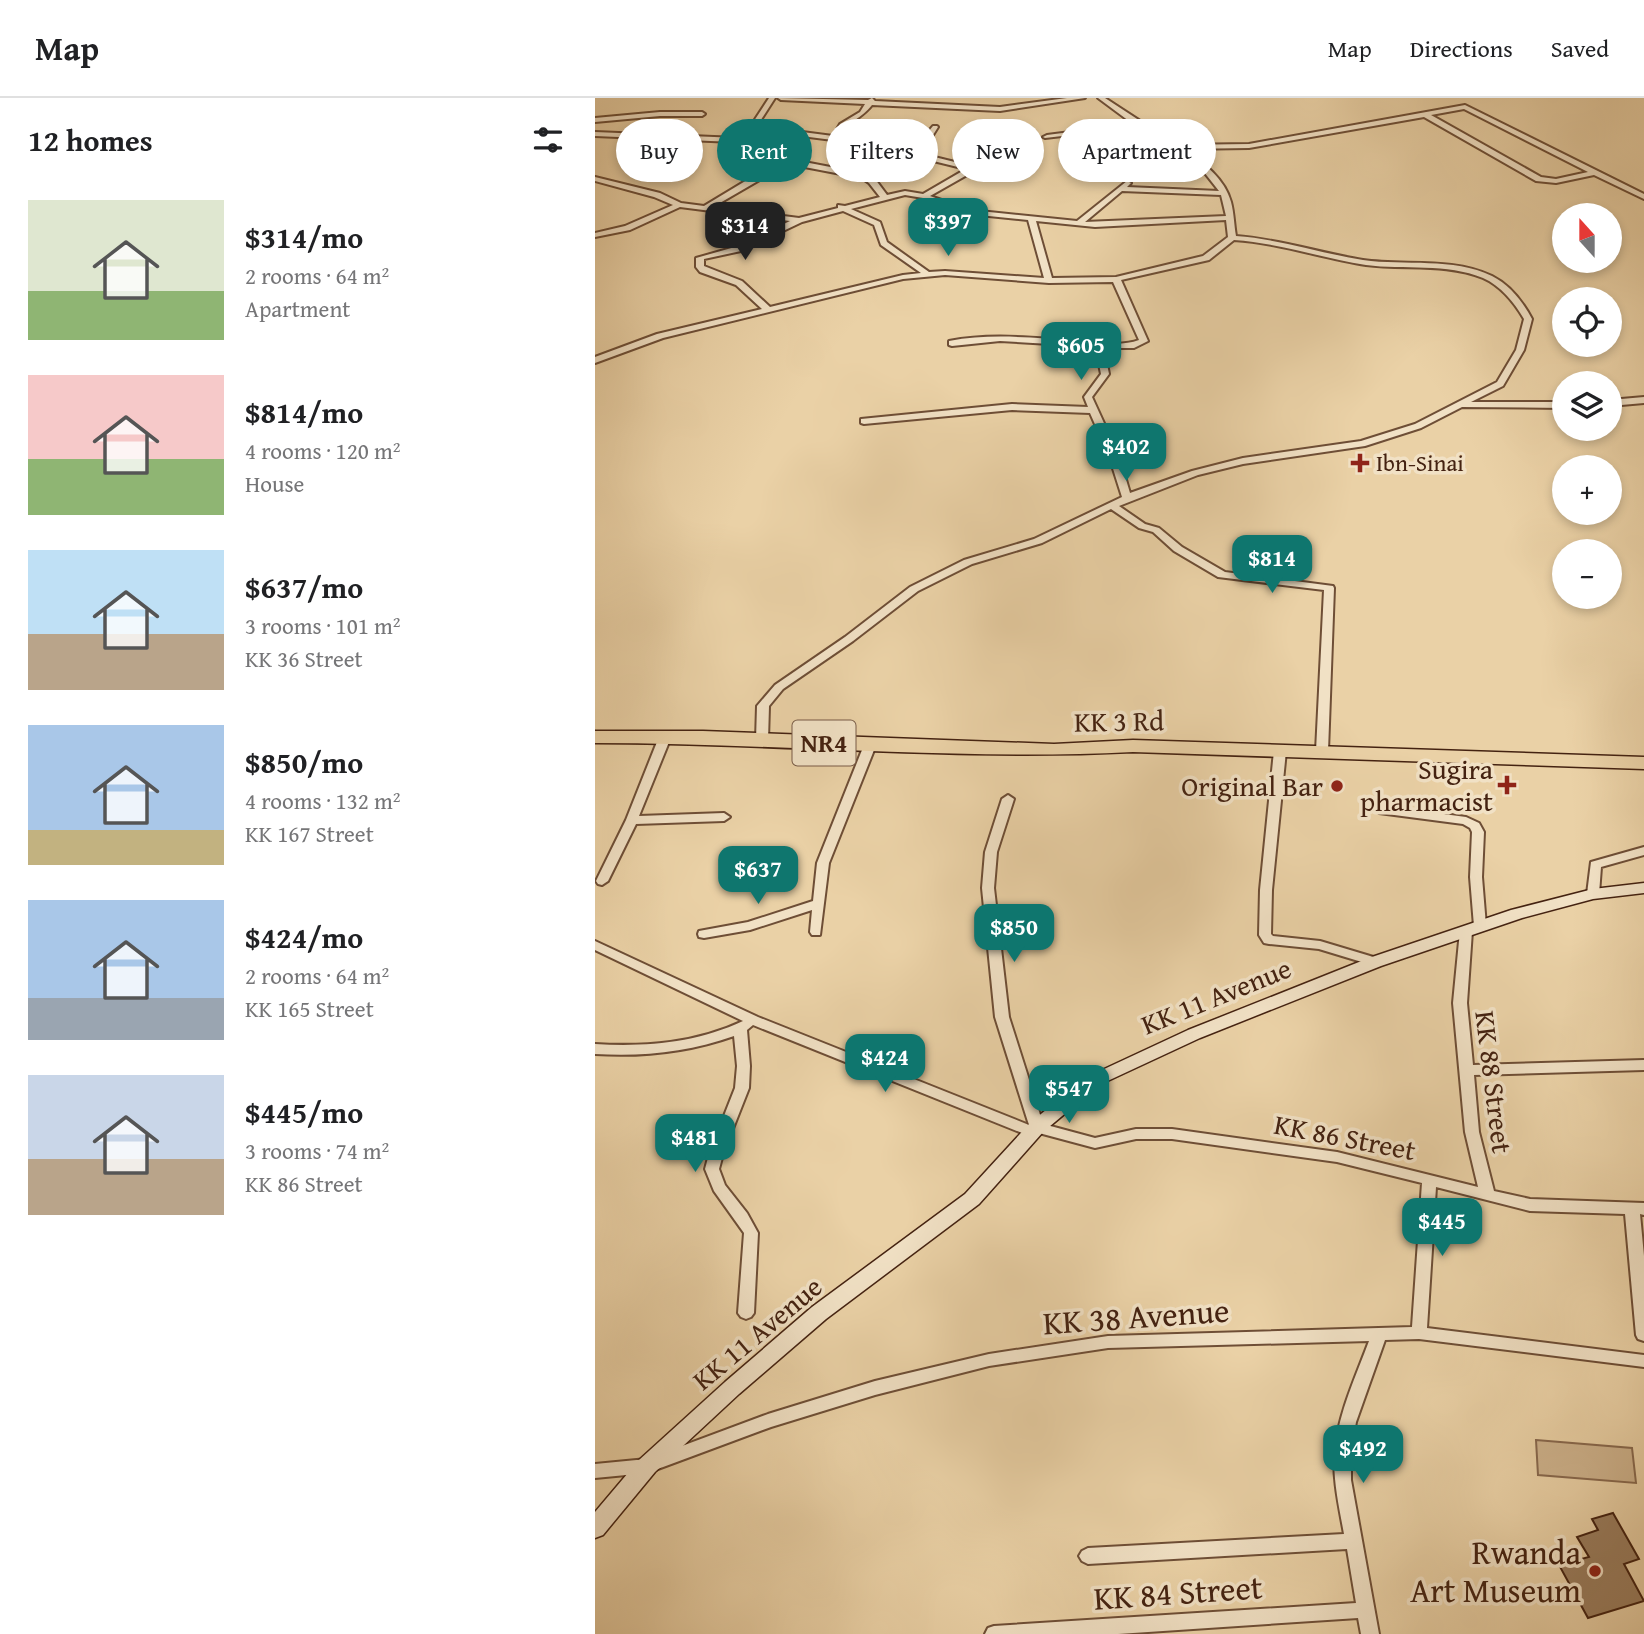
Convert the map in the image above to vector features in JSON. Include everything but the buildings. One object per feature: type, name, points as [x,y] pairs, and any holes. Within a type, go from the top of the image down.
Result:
[{"type":"highway","name":"KK 3 Rd","points":[[595,737],[870,745],[1322,751],[1644,763]]},
{"type":"main road","name":"KK 11 Avenue","points":[[595,1528],[647,1466],[819,1313],[972,1199],[1034,1129],[1079,1091],[1122,1065],[1375,962],[1473,929],[1593,894],[1644,888]]},
{"type":"street","points":[[759,119],[772,98]]},
{"type":"street","points":[[781,98],[1000,109],[1082,98]]},
{"type":"street","points":[[1101,98],[1131,119]]},
{"type":"street","points":[[849,119],[871,101]]},
{"type":"street","points":[[1216,144],[1240,147],[1471,108],[1644,197]]},
{"type":"street","points":[[595,120],[660,114],[702,114]]},
{"type":"street","points":[[1426,115],[1539,179],[1556,181],[1593,173]]},
{"type":"street","points":[[595,134],[717,139]]},
{"type":"street","points":[[595,147],[609,134]]},
{"type":"street","points":[[1047,137],[1058,136]]},
{"type":"street","points":[[812,165],[869,178],[884,197]]},
{"type":"street","points":[[595,179],[657,195],[679,205],[799,220]]},
{"type":"street","points":[[924,196],[952,181]]},
{"type":"street","points":[[1216,181],[1223,193],[1232,238]]},
{"type":"street","points":[[703,209],[750,182]]},
{"type":"street","points":[[1079,223],[1125,186],[1223,193]]},
{"type":"street","points":[[768,310],[739,283],[699,267],[700,258],[738,249],[799,220],[884,197],[905,193],[924,196],[969,212],[1111,225],[1228,218]]},
{"type":"street","points":[[595,235],[627,228],[679,205]]},
{"type":"street","points":[[841,208],[877,224],[884,243],[926,273]]},
{"type":"street","points":[[1031,218],[1049,281]]},
{"type":"street","points":[[595,360],[660,336],[926,273],[977,273],[1049,281],[1116,279],[1206,258],[1232,238],[1266,240],[1364,262],[1463,270],[1493,280],[1522,307],[1528,319],[1520,350],[1500,384],[1418,426],[1362,444],[1218,467],[1127,498],[1114,507],[1038,541],[968,562],[914,589],[849,639],[779,687],[763,706],[762,740]]},
{"type":"street","points":[[952,343],[1000,338],[1106,345],[1134,345],[1144,341],[1116,279]]},
{"type":"street","points":[[1106,345],[1101,354],[1105,374],[1088,397],[1114,456],[1127,498]]},
{"type":"street","points":[[1622,402],[1644,400]]},
{"type":"street","points":[[1463,405],[1552,405]]},
{"type":"street","points":[[863,421],[1012,407],[1094,410]]},
{"type":"street","points":[[1114,507],[1142,526],[1164,535],[1178,549],[1222,575],[1329,588],[1322,751]]},
{"type":"street","points":[[602,881],[632,820],[666,737]]},
{"type":"street","points":[[816,932],[823,863],[870,745]]},
{"type":"street","points":[[1280,751],[1266,890],[1265,935],[1269,940],[1320,945],[1375,962]]},
{"type":"street","points":[[1008,799],[993,843],[988,888],[1002,1017],[1034,1129]]},
{"type":"street","name":"KK 88 Street","points":[[1383,810],[1441,817],[1475,826],[1478,832],[1473,929],[1459,1003],[1468,1070],[1472,1132],[1488,1196]]},
{"type":"street","points":[[632,820],[723,817]]},
{"type":"street","points":[[1593,894],[1595,865],[1644,851]]},
{"type":"street","points":[[703,934],[750,926],[818,904]]},
{"type":"street","name":"KK 86 Street","points":[[595,945],[747,1024],[1034,1129],[1095,1143],[1136,1134],[1172,1134],[1337,1157],[1488,1196],[1550,1207],[1638,1209]]},
{"type":"street","points":[[595,1049],[652,1050],[747,1024],[742,1088],[725,1137],[712,1159],[712,1170],[722,1196],[751,1233],[746,1314]]},
{"type":"street","points":[[1468,1070],[1644,1065]]},
{"type":"street","points":[[1419,1333],[1429,1181]]},
{"type":"street","points":[[1638,1209],[1644,1335]]},
{"type":"street","name":"KK 38 Avenue","points":[[595,1471],[647,1466],[768,1421],[875,1388],[1001,1358],[1119,1341],[1419,1333],[1644,1361]]},
{"type":"street","points":[[1370,1634],[1343,1480],[1343,1450],[1348,1422],[1378,1336]]},
{"type":"street","points":[[1088,1556],[1354,1541]]},
{"type":"street","name":"KK 84 Street","points":[[994,1634],[1161,1628],[1366,1610]]},
{"type":"shaded area","points":[[1536,1440],[1632,1448],[1636,1483],[1538,1475]]},
{"type":"place","name":"Ibn-Sinai","points":[[1360,463]]},
{"type":"place","name":"Sugira pharmacist","points":[[1507,785]]},
{"type":"place","name":"Original Bar","points":[[1337,786]]},
{"type":"place","name":"Rwanda Art Museum","points":[[1595,1571]]}]
